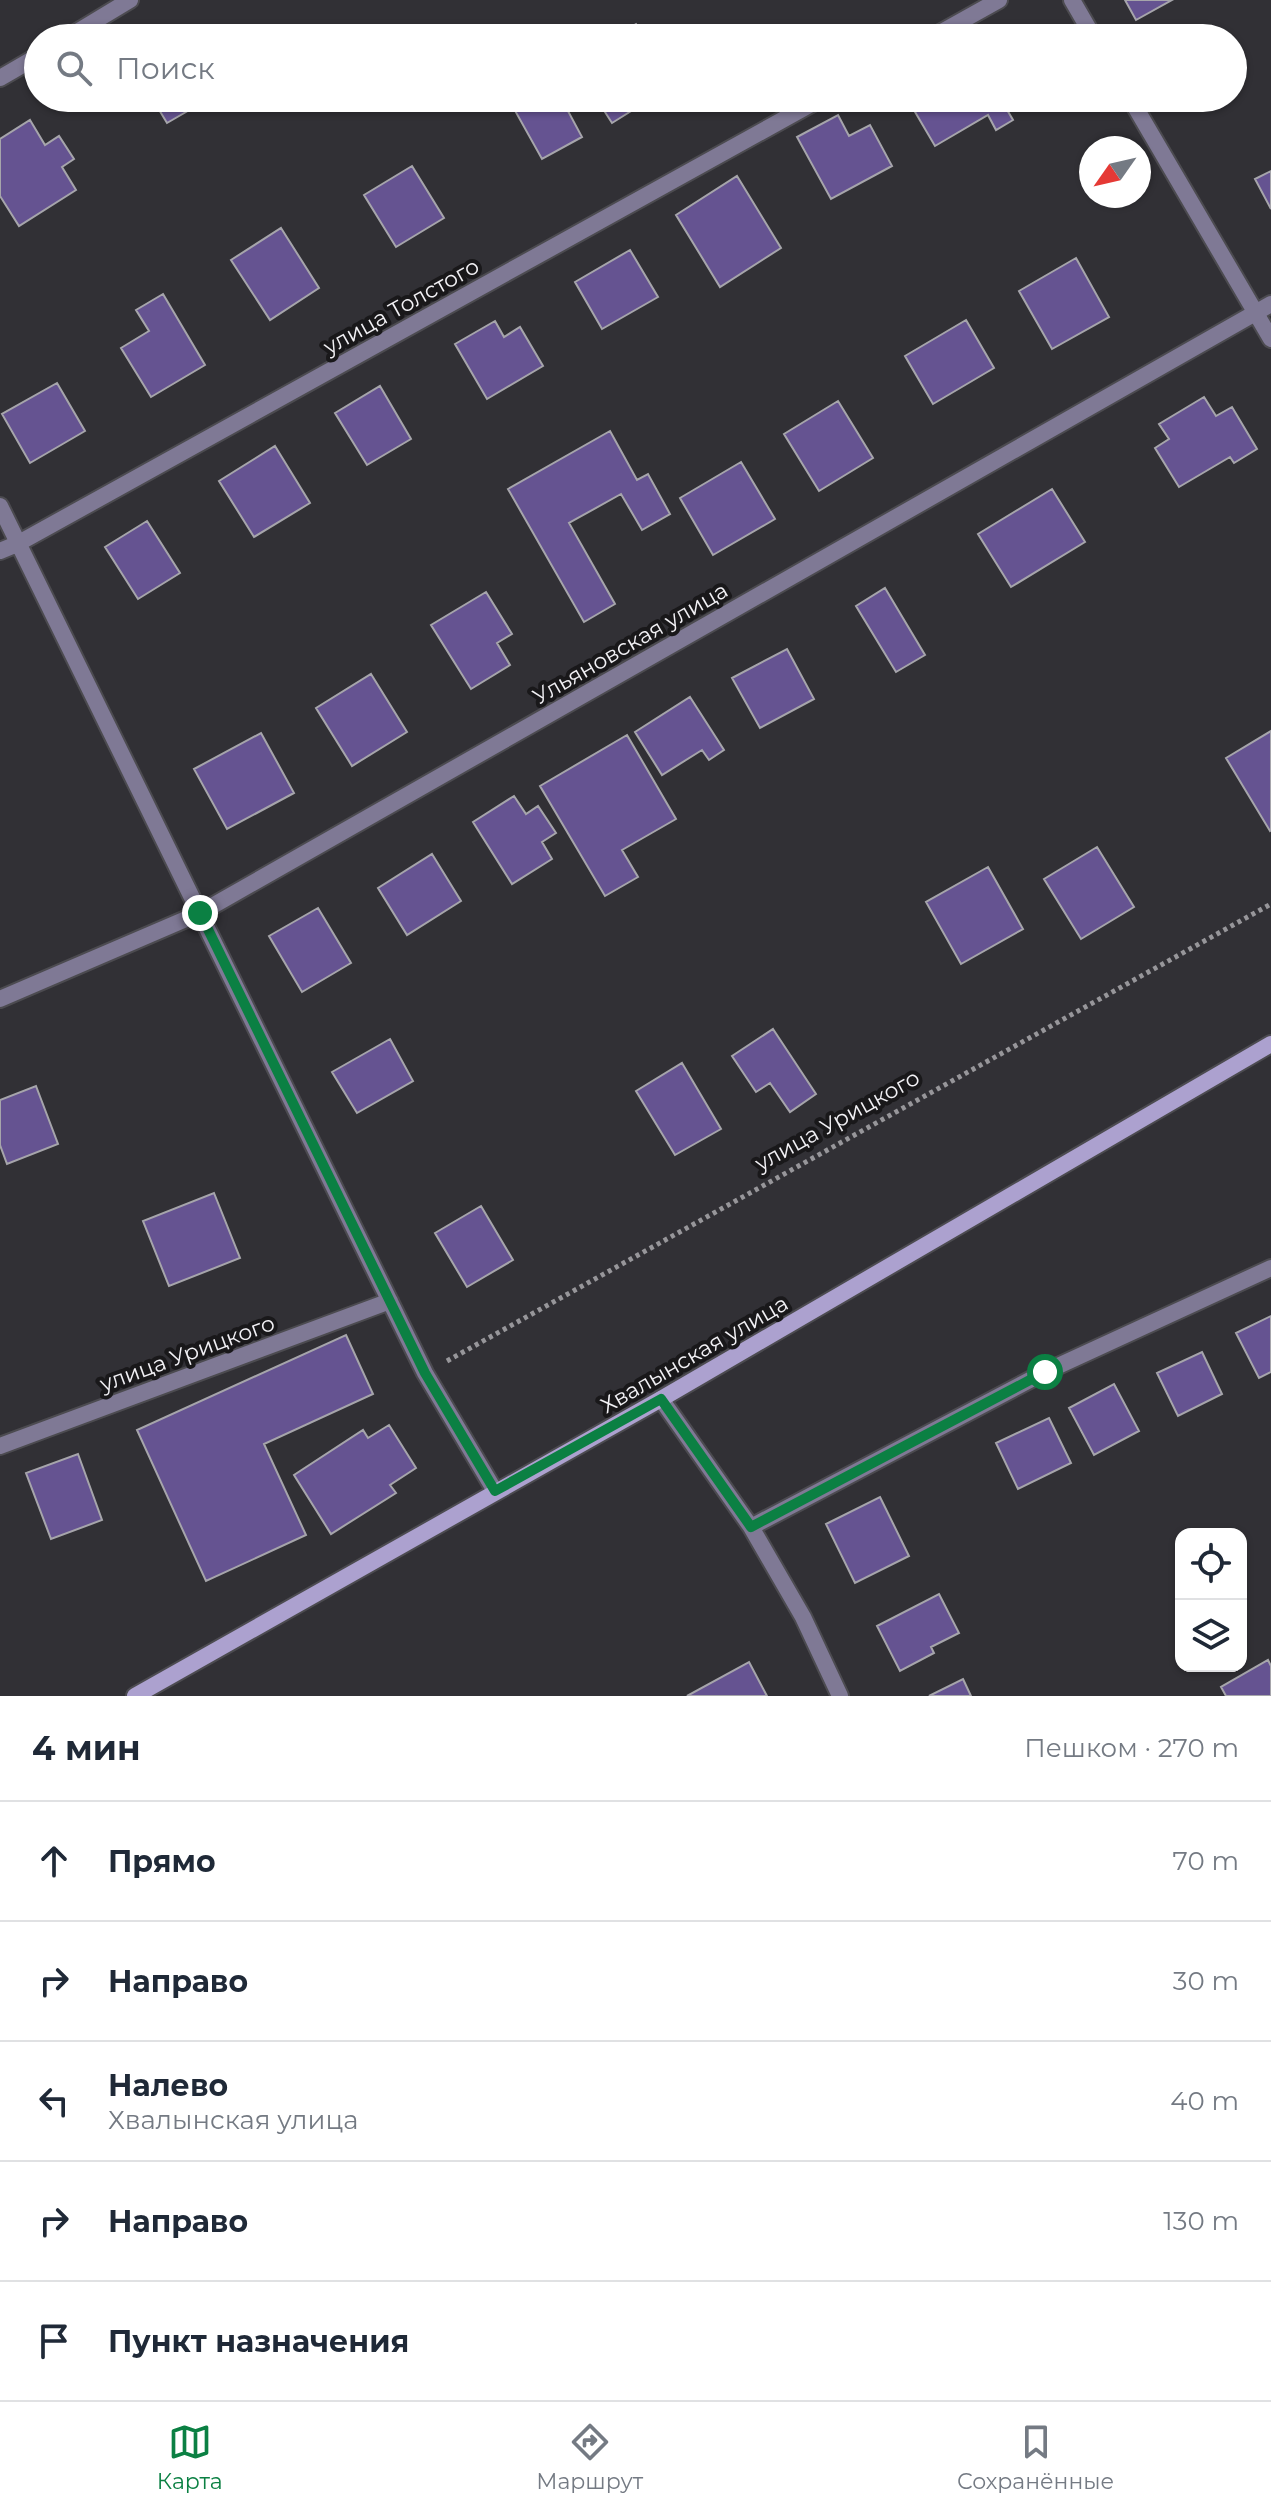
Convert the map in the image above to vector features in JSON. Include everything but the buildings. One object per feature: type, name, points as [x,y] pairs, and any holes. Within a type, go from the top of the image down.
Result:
[{"type":"street","points":[[90,24],[130,0]]},
{"type":"street","points":[[956,24],[999,0]]},
{"type":"street","points":[[1072,0],[1086,24]]},
{"type":"street","points":[[0,78],[24,64]]},
{"type":"street","name":"улица Толстого","points":[[0,551],[797,112]]},
{"type":"street","points":[[1139,112],[1264,308],[1271,339]]},
{"type":"street","name":"Ульяновская улица","points":[[0,999],[200,913],[1264,308]]},
{"type":"street","points":[[0,506],[425,1373],[495,1491]]},
{"type":"street","name":"Хвалынская улица","points":[[135,1696],[661,1399],[1271,1044]]},
{"type":"street","points":[[751,1527],[1045,1372],[1271,1268]]},
{"type":"street","name":"улица Урицкого","points":[[0,1446],[390,1301]]},
{"type":"street","points":[[661,1399],[751,1527],[803,1617],[840,1696]]},
{"type":"path","name":"улица Урицкого","points":[[425,1373],[1271,904]]},
{"type":"route","points":[[200,913],[425,1373],[495,1491],[661,1399],[751,1527],[1045,1372]]}]
